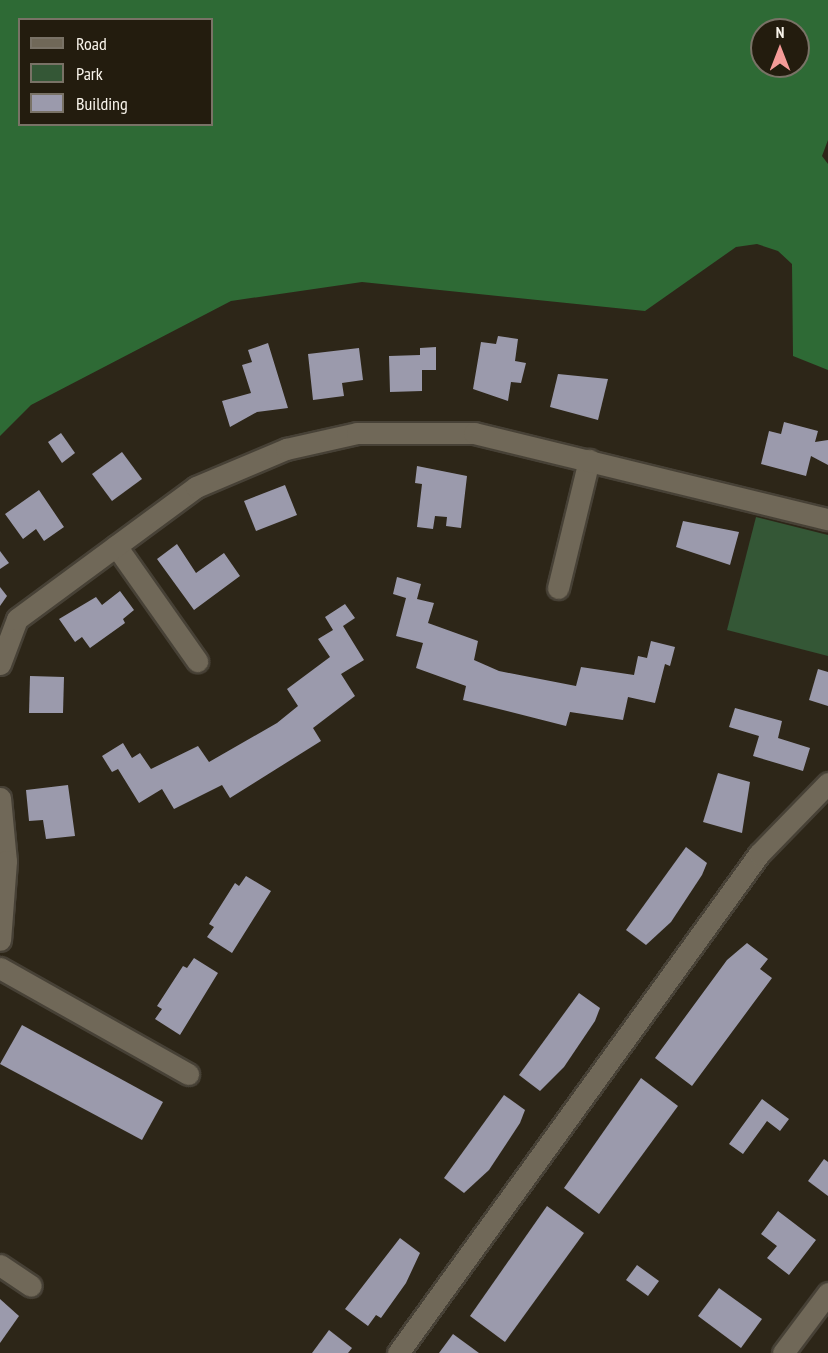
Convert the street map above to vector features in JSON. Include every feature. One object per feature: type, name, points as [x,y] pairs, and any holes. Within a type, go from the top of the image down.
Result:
[{"type":"street","points":[[0,664],[17,620],[116,546],[225,472],[286,449],[357,433],[447,429],[589,460],[828,519]]},
{"type":"street","points":[[558,588],[589,460]]},
{"type":"street","points":[[116,546],[197,661]]},
{"type":"street","points":[[398,1353],[759,854],[828,783]]},
{"type":"street","points":[[0,798],[6,861],[0,940]]},
{"type":"street","points":[[0,968],[188,1074]]},
{"type":"street","points":[[0,1265],[31,1286]]},
{"type":"street","points":[[783,1353],[828,1293]]},
{"type":"green space","points":[[0,0],[828,0],[828,140],[822,156],[828,164],[828,370],[793,356],[792,264],[778,251],[757,244],[736,247],[645,311],[362,282],[231,301],[31,405],[0,436]]},
{"type":"green space","points":[[756,517],[828,535],[828,656],[727,630]]},
{"type":"building","points":[[498,336],[518,339],[515,361],[526,363],[521,383],[511,382],[508,401],[473,389],[481,342],[496,344]]},
{"type":"building","points":[[268,343],[288,408],[257,412],[230,427],[222,401],[251,393],[242,365],[252,362],[248,350]]},
{"type":"building","points":[[436,347],[436,370],[422,370],[422,391],[390,392],[389,356],[420,355],[420,348]]},
{"type":"building","points":[[359,348],[363,380],[342,383],[344,396],[313,400],[308,354]]},
{"type":"building","points":[[558,374],[608,379],[598,420],[550,407]]},
{"type":"building","points":[[784,422],[818,431],[815,442],[828,440],[828,465],[811,456],[806,476],[761,464],[769,431],[781,434]]},
{"type":"building","points":[[61,433],[75,453],[62,463],[48,442]]},
{"type":"building","points":[[122,452],[142,479],[112,501],[92,474]]},
{"type":"building","points":[[417,466],[467,476],[461,528],[446,526],[447,517],[435,516],[433,529],[417,527],[422,484],[415,483]]},
{"type":"building","points":[[285,485],[297,515],[256,531],[244,501]]},
{"type":"building","points":[[39,490],[64,527],[44,541],[36,529],[23,539],[5,514]]},
{"type":"building","points":[[683,521],[739,532],[730,565],[676,547]]},
{"type":"building","points":[[177,544],[196,573],[224,553],[240,576],[194,610],[157,559]]},
{"type":"building","points":[[0,551],[9,563],[0,569]]},
{"type":"building","points":[[397,577],[421,584],[417,599],[434,603],[428,623],[478,641],[474,660],[499,671],[576,686],[581,667],[634,675],[638,656],[647,658],[651,641],[675,647],[670,666],[665,664],[655,703],[628,697],[623,720],[570,712],[566,726],[463,700],[466,686],[416,668],[423,643],[396,636],[406,598],[393,594]]},
{"type":"building","points":[[0,587],[7,596],[0,606]]},
{"type":"building","points":[[120,591],[134,610],[123,619],[125,623],[90,648],[82,637],[75,642],[59,619],[96,597],[102,605]]},
{"type":"building","points":[[345,604],[355,618],[343,626],[364,660],[341,674],[355,696],[313,728],[321,741],[230,798],[222,785],[174,809],[162,789],[139,803],[118,769],[112,772],[102,756],[123,743],[132,758],[140,753],[151,769],[198,746],[209,762],[277,723],[298,706],[287,689],[330,657],[318,639],[333,630],[325,617]]},
{"type":"building","points":[[818,669],[828,672],[828,706],[809,700]]},
{"type":"building","points":[[30,676],[64,677],[63,713],[29,713]]},
{"type":"building","points":[[735,708],[782,721],[778,738],[810,748],[803,771],[753,756],[759,736],[729,727]]},
{"type":"building","points":[[718,773],[750,782],[742,833],[703,822]]},
{"type":"building","points":[[68,785],[75,836],[46,839],[43,820],[29,821],[26,790]]},
{"type":"building","points":[[686,847],[707,863],[702,875],[671,922],[646,945],[626,930]]},
{"type":"building","points":[[246,876],[271,891],[232,953],[207,937],[214,927],[209,924],[235,883],[239,886]]},
{"type":"building","points":[[747,943],[768,959],[760,969],[772,978],[692,1086],[655,1058],[727,960]]},
{"type":"building","points":[[194,958],[218,973],[180,1035],[155,1019],[162,1009],[157,1006],[183,966],[187,968]]},
{"type":"building","points":[[579,993],[600,1008],[595,1021],[564,1067],[540,1091],[519,1075]]},
{"type":"building","points":[[22,1025],[163,1102],[142,1140],[0,1064]]},
{"type":"building","points":[[641,1078],[678,1106],[599,1214],[564,1188]]},
{"type":"building","points":[[504,1095],[525,1110],[520,1123],[489,1170],[464,1193],[444,1178]]},
{"type":"building","points":[[762,1099],[789,1119],[780,1131],[767,1121],[743,1154],[729,1144]]},
{"type":"building","points":[[824,1159],[828,1162],[828,1196],[808,1181]]},
{"type":"building","points":[[547,1206],[584,1233],[505,1342],[470,1316]]},
{"type":"building","points":[[778,1211],[816,1240],[789,1275],[767,1258],[777,1246],[761,1234]]},
{"type":"building","points":[[400,1238],[420,1253],[406,1283],[381,1318],[376,1315],[368,1326],[345,1309]]},
{"type":"building","points":[[637,1265],[659,1281],[648,1296],[626,1280]]},
{"type":"building","points":[[719,1288],[762,1319],[741,1348],[698,1316]]},
{"type":"building","points":[[0,1299],[19,1316],[0,1343]]},
{"type":"building","points":[[329,1330],[352,1348],[348,1353],[312,1353]]},
{"type":"building","points":[[453,1334],[479,1353],[439,1353]]}]
